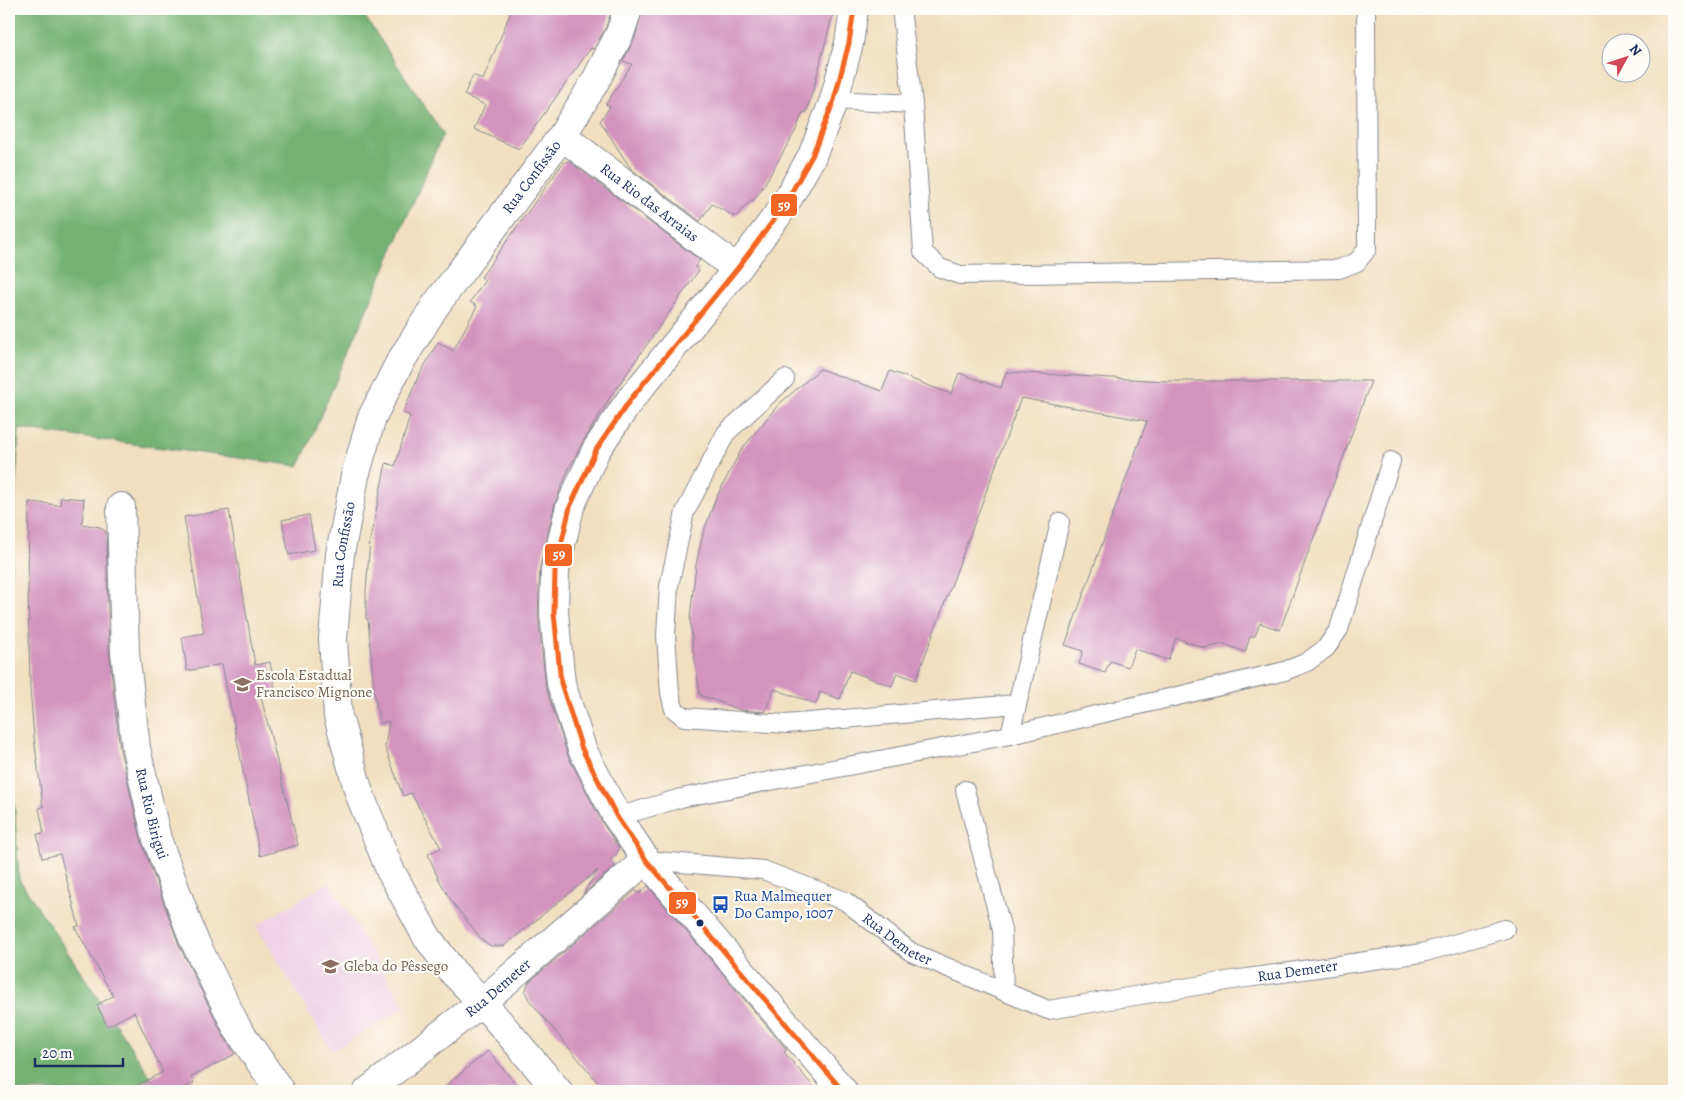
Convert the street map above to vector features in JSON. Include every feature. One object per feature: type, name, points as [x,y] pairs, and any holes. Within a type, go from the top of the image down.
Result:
[{"type":"street","name":"Rua Confissão","points":[[558,1091],[482,1002],[453,972],[427,937],[390,870],[359,793],[338,716],[333,639],[340,554],[355,476],[372,417],[399,364],[435,306],[562,136],[604,64],[620,33],[628,9]]},
{"type":"street","points":[[843,1091],[646,860],[617,817],[582,749],[561,683],[554,613],[555,570],[570,507],[596,450],[630,400],[737,269],[782,209],[812,156],[834,100],[849,43],[854,9]]},
{"type":"street","name":"Rua Rio das Arraias","points":[[562,136],[737,269]]},
{"type":"street","name":"Rua Rio Birigui","points":[[122,507],[125,652],[136,748],[157,839],[193,938],[237,1028],[280,1091]]},
{"type":"street","name":"Rua Demeter","points":[[368,1091],[482,1002],[646,860]]},
{"type":"lane","points":[[901,9],[913,104],[924,252],[940,268],[960,275],[1339,269],[1357,262],[1367,249],[1366,9]]},
{"type":"lane","points":[[834,100],[913,104]]},
{"type":"lane","points":[[785,379],[726,433],[685,512],[669,586],[666,636],[670,693],[674,709],[684,717],[786,724],[1016,704]]},
{"type":"lane","points":[[617,817],[681,798],[1010,735],[1285,672],[1307,662],[1326,648],[1340,630],[1391,461]]},
{"type":"lane","points":[[1010,735],[1060,522]]},
{"type":"lane","points":[[965,790],[1002,930],[1004,992]]},
{"type":"lane","name":"Rua Demeter","points":[[646,860],[763,870],[846,901],[911,952],[1048,1010],[1233,980],[1422,953],[1505,929]]},
{"type":"shaded area","name":"Gleba do Pêssego","points":[[329,882],[405,1007],[332,1051],[256,926]]},
{"type":"green space","points":[[9,9],[360,9],[443,134],[299,466],[19,429],[9,613]]},
{"type":"green space","points":[[9,715],[19,879],[160,1091],[9,1091]]},
{"type":"building","points":[[512,9],[612,9],[606,27],[594,49],[591,48],[519,149],[474,129],[485,105],[464,95],[473,75],[483,80]]},
{"type":"building","points":[[643,9],[834,9],[806,113],[803,112],[795,132],[754,200],[751,200],[735,217],[712,204],[700,221],[631,169],[600,121],[610,107],[606,104],[632,64],[623,61],[635,38]]},
{"type":"building","points":[[569,161],[700,260],[695,267],[699,270],[611,396],[582,443],[569,468],[555,503],[540,567],[538,615],[546,688],[568,756],[603,824],[619,848],[616,855],[610,860],[615,866],[583,894],[598,870],[504,946],[491,946],[483,941],[452,902],[438,878],[428,854],[441,848],[411,793],[403,796],[385,747],[389,721],[380,723],[374,692],[368,619],[366,619],[370,540],[386,463],[395,466],[410,416],[403,413],[418,377],[438,342],[453,351],[477,306],[470,302],[485,280],[481,277],[563,163]]},
{"type":"building","points":[[820,369],[882,391],[890,371],[951,394],[959,373],[1001,388],[1006,372],[1166,381],[1371,381],[1280,630],[1260,623],[1255,636],[1250,637],[1245,652],[1224,644],[1204,648],[1176,638],[1168,660],[1135,649],[1128,667],[1110,661],[1105,673],[1079,664],[1083,651],[1065,645],[1147,421],[1021,398],[916,680],[897,673],[892,686],[850,671],[840,699],[820,692],[816,704],[774,689],[765,712],[741,710],[700,695],[690,618],[696,565],[703,534],[715,500],[741,450],[779,404]]},
{"type":"building","points":[[61,497],[84,499],[82,524],[100,527],[106,532],[109,652],[120,750],[142,843],[179,945],[223,1035],[235,1054],[191,1077],[194,1083],[177,1091],[126,1091],[163,1072],[134,1012],[107,1026],[97,1005],[113,996],[75,927],[79,926],[60,854],[42,858],[37,834],[44,833],[39,808],[43,807],[30,688],[29,502],[60,505]]},
{"type":"building","name":"Escola Estadual Francisco Mignone","points":[[229,510],[255,665],[270,662],[276,694],[261,697],[298,845],[260,856],[222,664],[187,671],[182,637],[204,633],[184,517]]},
{"type":"building","points":[[309,515],[315,550],[289,555],[282,520]]},
{"type":"building","points":[[648,886],[787,1050],[784,1052],[817,1091],[605,1091],[530,1001],[525,992],[529,982],[636,890],[639,894]]},
{"type":"building","points":[[488,1051],[522,1091],[439,1091]]},
{"type":"transit line","name":"59","points":[[843,1091],[646,860],[617,817],[582,749],[561,683],[554,613],[555,570],[570,507],[596,450],[630,400],[737,269],[782,209],[812,156],[834,100],[849,43],[854,9]]},
{"type":"place","name":"Escola Estadual Francisco Mignone","points":[[242,684]]},
{"type":"place","name":"Rua Malmequer Do Campo, 1007","points":[[720,905]]},
{"type":"place","name":"Gleba do Pêssego","points":[[330,966]]}]
